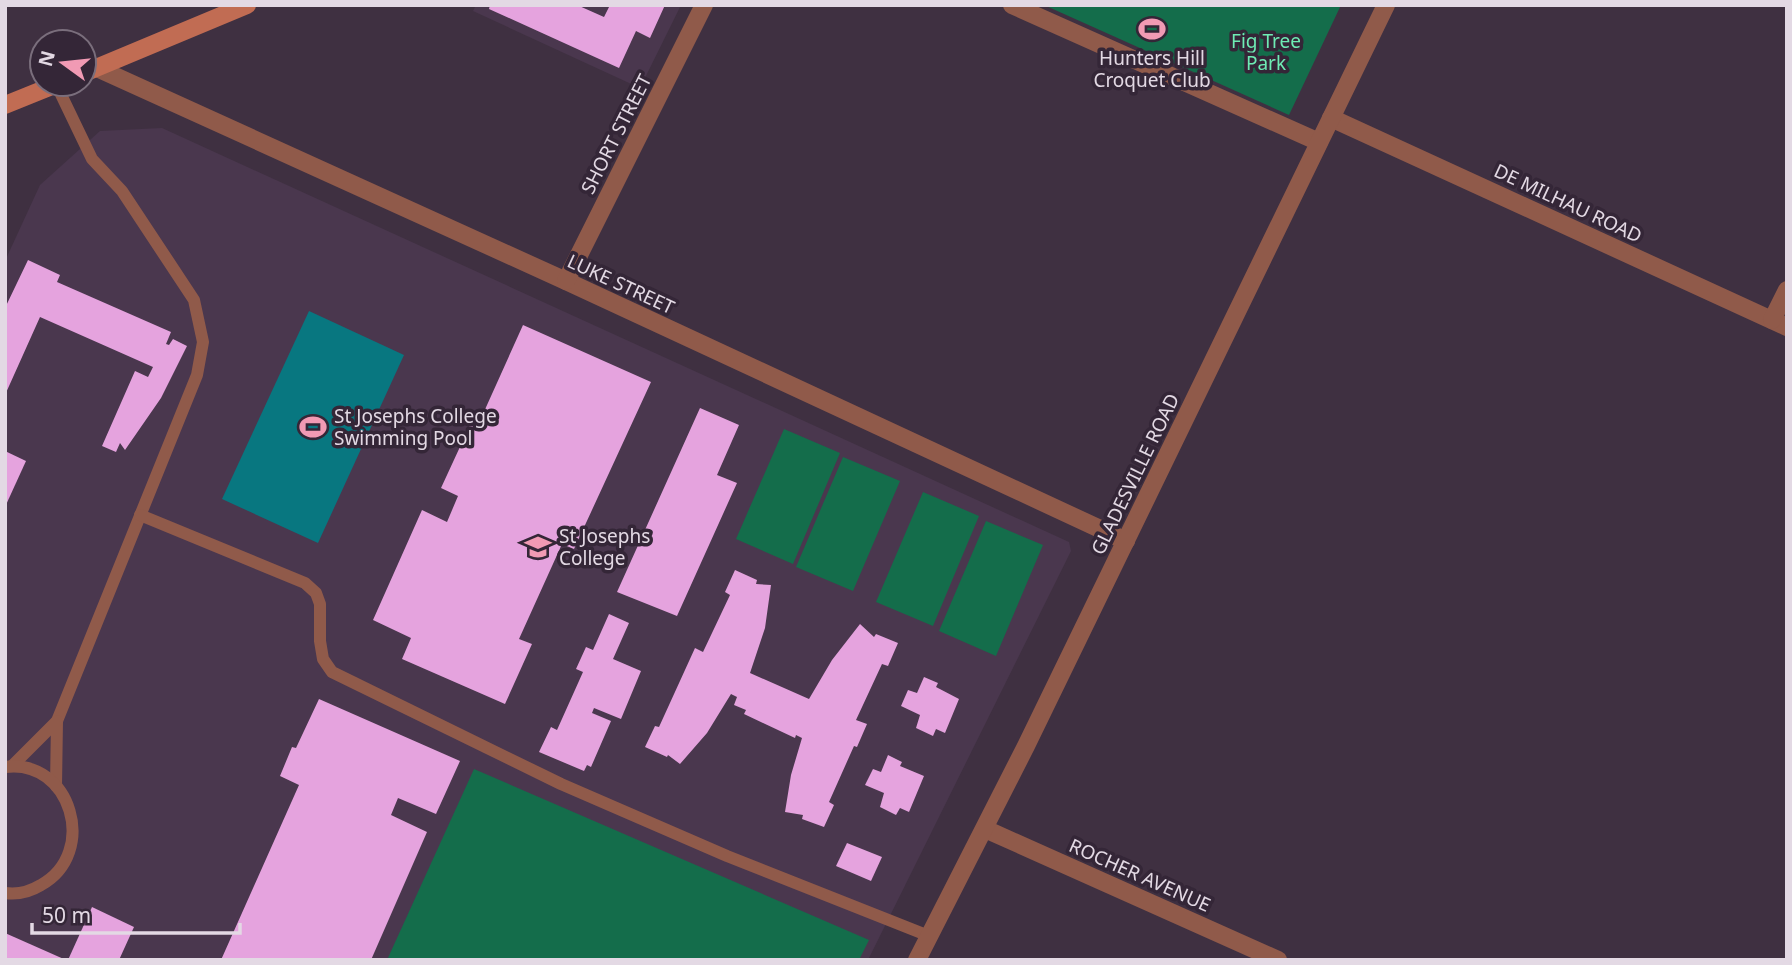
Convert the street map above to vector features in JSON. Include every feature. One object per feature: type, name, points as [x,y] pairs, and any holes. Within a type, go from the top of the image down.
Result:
[{"type":"main road","points":[[98,67],[247,5]]},
{"type":"main road","points":[[5,105],[28,96]]},
{"type":"street","name":"SHORT STREET","points":[[566,281],[704,5]]},
{"type":"street","points":[[1012,5],[1320,142]]},
{"type":"street","name":"GLADESVILLE ROAD","points":[[917,960],[985,830],[1386,5]]},
{"type":"street","name":"LUKE STREET","points":[[98,73],[566,281],[1126,541]]},
{"type":"street","name":"DE MILHAU ROAD","points":[[1331,118],[1779,324]]},
{"type":"street","points":[[1779,324],[1787,290]]},
{"type":"street","name":"ROCHER AVENUE","points":[[985,830],[1278,960]]},
{"type":"lane","points":[[56,786],[57,721],[197,375],[203,342],[194,300],[122,191],[92,159],[63,98]]},
{"type":"lane","points":[[140,515],[305,583],[316,593],[320,604],[323,659],[332,672],[586,795],[727,856],[929,936]]},
{"type":"lane","points":[[8,767],[57,721]]},
{"type":"lane","points":[[5,893],[32,890],[51,880],[65,864],[73,845],[74,823],[68,803],[56,786],[28,769],[8,767]]},
{"type":"shaded area","points":[[476,5],[681,5],[640,88],[473,11]]},
{"type":"shaded area","name":"St Josephs College","points":[[162,128],[1069,542],[1071,551],[868,960],[5,960],[5,261],[40,185],[100,131]]},
{"type":"green space","name":"Fig Tree Park","points":[[1044,5],[1341,5],[1289,115]]},
{"type":"green space","points":[[784,429],[840,453],[793,564],[736,539]]},
{"type":"green space","points":[[843,457],[900,481],[853,591],[796,567]]},
{"type":"green space","points":[[923,492],[979,516],[933,626],[876,602]]},
{"type":"green space","points":[[986,521],[1043,545],[996,656],[939,631]]},
{"type":"green space","points":[[474,769],[869,940],[859,960],[387,960]]},
{"type":"water","name":"St Josephs College Swimming Pool","points":[[309,311],[404,355],[318,543],[222,499]]},
{"type":"building","points":[[490,5],[577,5],[604,17],[610,5],[665,5],[650,38],[636,31],[619,68],[489,9]]},
{"type":"building","points":[[28,260],[60,275],[57,282],[171,332],[166,344],[169,345],[173,339],[187,346],[161,398],[125,450],[120,443],[116,452],[102,446],[135,371],[148,377],[153,367],[40,317],[5,395],[5,308]]},
{"type":"building","points":[[523,325],[651,382],[574,549],[562,544],[519,639],[532,644],[505,704],[402,659],[411,638],[373,620],[422,510],[447,522],[458,496],[441,488],[471,423],[478,425]]},
{"type":"building","points":[[700,408],[739,425],[717,475],[737,483],[677,616],[617,592]]},
{"type":"building","points":[[5,451],[26,461],[5,507]]},
{"type":"building","points":[[735,570],[757,580],[756,584],[771,585],[765,628],[750,673],[809,699],[832,660],[860,624],[874,637],[876,634],[898,643],[888,666],[882,664],[856,720],[867,724],[829,802],[834,805],[824,827],[802,819],[803,815],[785,812],[791,775],[802,738],[796,735],[795,738],[744,714],[746,710],[734,705],[737,697],[731,694],[707,733],[680,764],[668,755],[667,757],[645,747],[655,726],[659,727],[695,648],[703,652],[730,595],[725,592]]},
{"type":"building","points":[[609,614],[629,623],[613,659],[641,671],[621,719],[594,708],[592,713],[611,721],[591,767],[587,765],[584,771],[539,752],[551,727],[557,730],[583,672],[576,669],[586,647],[593,650]]},
{"type":"building","points":[[924,677],[938,683],[936,687],[959,699],[945,733],[936,729],[933,736],[916,728],[920,715],[901,706],[908,690],[917,693]]},
{"type":"building","points":[[319,699],[460,761],[436,814],[398,798],[391,815],[427,832],[371,960],[221,960],[299,785],[280,776],[292,747],[296,748]]},
{"type":"building","points":[[888,755],[902,762],[900,766],[924,776],[909,812],[900,808],[896,815],[880,807],[884,793],[865,785],[873,769],[881,772]]},
{"type":"building","points":[[847,843],[882,857],[871,881],[836,866]]},
{"type":"building","points":[[92,907],[134,927],[119,960],[68,960]]},
{"type":"building","points":[[5,933],[66,960],[5,960]]},
{"type":"place","name":"Hunters Hill Croquet Club","points":[[1152,29]]},
{"type":"place","name":"St Josephs College Swimming Pool","points":[[313,427]]},
{"type":"place","name":"St Josephs College","points":[[538,547]]}]
